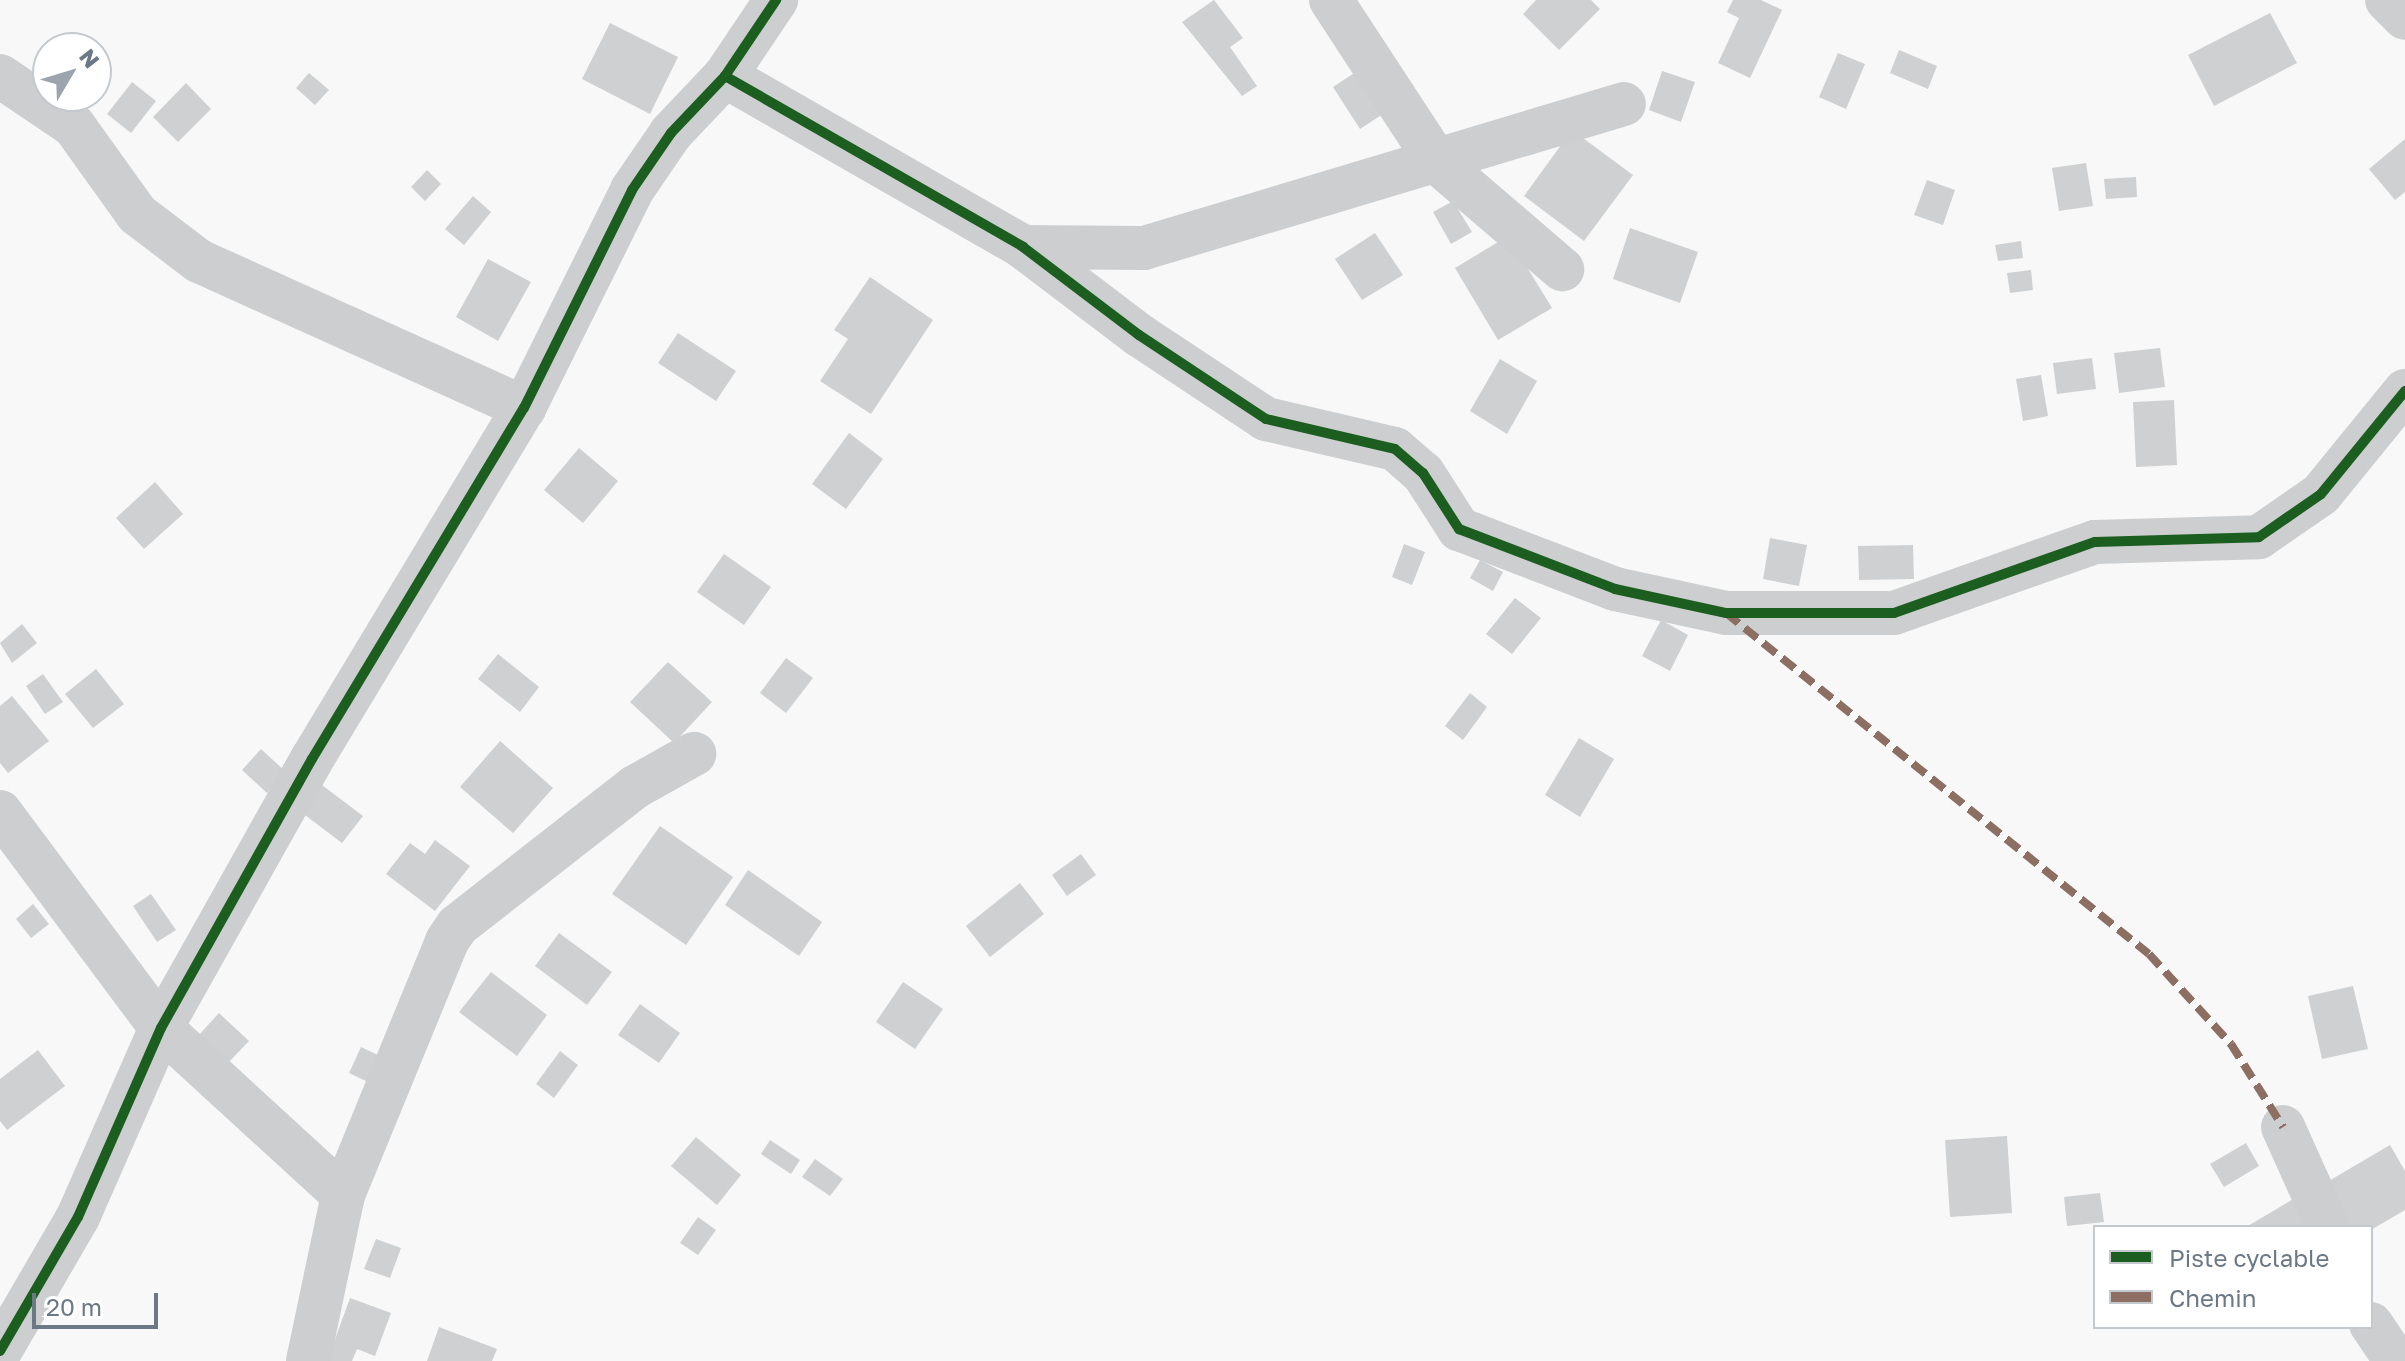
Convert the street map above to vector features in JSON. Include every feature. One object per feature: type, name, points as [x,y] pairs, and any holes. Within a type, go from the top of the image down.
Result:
[{"type":"street","points":[[0,1351],[78,1217],[161,1028],[312,759],[524,408],[632,190],[671,133],[725,76],[776,0]]},
{"type":"street","points":[[1331,0],[1437,162],[1562,269]]},
{"type":"street","points":[[2387,0],[2405,18]]},
{"type":"street","points":[[0,76],[74,126],[137,214],[199,261],[524,408]]},
{"type":"street","points":[[725,76],[1023,247],[1139,335],[1266,419],[1395,449],[1423,473],[1459,529],[1615,589],[1726,613],[1894,613],[2095,542],[2259,537],[2321,494],[2405,391]]},
{"type":"street","points":[[1023,247],[1144,248],[1624,104]]},
{"type":"street","points":[[308,1361],[343,1195],[457,926],[635,787],[694,754]]},
{"type":"street","points":[[0,812],[161,1028],[343,1195]]},
{"type":"street","points":[[2283,1127],[2327,1225]]},
{"type":"street","points":[[2373,1327],[2396,1361]]},
{"type":"building","points":[[1214,0],[1243,38],[1230,47],[1257,86],[1242,96],[1182,22]]},
{"type":"building","points":[[1536,0],[1591,0],[1600,9],[1559,50],[1523,14]]},
{"type":"building","points":[[1733,0],[1761,0],[1782,10],[1750,78],[1718,63],[1739,18],[1727,12]]},
{"type":"building","points":[[2270,13],[2297,63],[2214,106],[2188,55]]},
{"type":"building","points":[[610,23],[678,57],[650,114],[582,79]]},
{"type":"building","points":[[1899,50],[1937,66],[1928,89],[1890,73]]},
{"type":"building","points":[[1838,53],[1865,64],[1846,109],[1819,97]]},
{"type":"building","points":[[1362,68],[1389,110],[1360,129],[1333,87]]},
{"type":"building","points":[[1662,71],[1695,82],[1681,122],[1649,110]]},
{"type":"building","points":[[309,73],[329,90],[315,105],[296,88]]},
{"type":"building","points":[[132,82],[156,101],[131,133],[107,114],[112,112],[112,108]]},
{"type":"building","points":[[186,83],[211,109],[178,142],[153,117]]},
{"type":"building","points":[[1572,130],[1633,175],[1584,241],[1524,196]]},
{"type":"building","points":[[2405,139],[2405,192],[2395,200],[2369,169]]},
{"type":"building","points":[[2086,163],[2093,206],[2059,211],[2052,168]]},
{"type":"building","points":[[427,170],[441,184],[425,201],[411,187]]},
{"type":"building","points":[[2136,177],[2137,197],[2106,199],[2104,179]]},
{"type":"building","points":[[1927,180],[1955,190],[1943,225],[1914,215]]},
{"type":"building","points":[[473,196],[491,212],[464,245],[445,229]]},
{"type":"building","points":[[1453,201],[1472,232],[1451,244],[1433,212]]},
{"type":"building","points":[[1630,228],[1698,252],[1680,303],[1613,279]]},
{"type":"building","points":[[1375,233],[1403,275],[1362,300],[1335,259]]},
{"type":"building","points":[[1508,236],[1552,308],[1498,340],[1455,268]]},
{"type":"building","points":[[2021,241],[2023,258],[1998,261],[1995,245]]},
{"type":"building","points":[[488,259],[531,282],[498,341],[456,317]]},
{"type":"building","points":[[2031,270],[2033,290],[2010,293],[2007,273]]},
{"type":"building","points":[[870,277],[933,320],[871,414],[820,381],[848,339],[834,330]]},
{"type":"building","points":[[678,333],[736,371],[716,401],[658,363]]},
{"type":"building","points":[[2160,348],[2165,387],[2119,393],[2114,353]]},
{"type":"building","points":[[2092,358],[2096,389],[2057,394],[2053,363]]},
{"type":"building","points":[[1500,359],[1537,381],[1507,434],[1470,411]]},
{"type":"building","points":[[2041,375],[2048,416],[2023,421],[2016,379]]},
{"type":"building","points":[[2174,400],[2177,465],[2136,467],[2133,402]]},
{"type":"building","points":[[849,433],[883,459],[846,509],[812,484]]},
{"type":"building","points":[[579,448],[618,481],[583,523],[544,490]]},
{"type":"building","points":[[155,482],[183,514],[144,549],[116,518]]},
{"type":"building","points":[[1770,538],[1807,545],[1799,586],[1763,579]]},
{"type":"building","points":[[1404,544],[1425,552],[1412,585],[1392,577]]},
{"type":"building","points":[[1913,545],[1914,579],[1859,580],[1858,546]]},
{"type":"building","points":[[724,554],[771,587],[744,625],[697,592]]},
{"type":"building","points":[[1480,560],[1503,572],[1493,591],[1470,578]]},
{"type":"building","points":[[1515,598],[1541,618],[1512,654],[1486,634]]},
{"type":"building","points":[[1661,620],[1688,635],[1670,671],[1642,656]]},
{"type":"building","points":[[22,624],[37,643],[12,663],[0,643]]},
{"type":"building","points":[[498,654],[539,687],[520,712],[478,679]]},
{"type":"building","points":[[786,658],[813,678],[786,713],[760,693]]},
{"type":"building","points":[[668,662],[712,702],[674,743],[630,702]]},
{"type":"building","points":[[96,669],[124,704],[93,728],[65,694]]},
{"type":"building","points":[[43,674],[63,702],[45,714],[26,686]]},
{"type":"building","points":[[1470,693],[1487,707],[1463,740],[1445,726]]},
{"type":"building","points":[[12,696],[49,741],[8,773],[0,763],[0,706]]},
{"type":"building","points":[[1579,738],[1614,759],[1580,817],[1545,795]]},
{"type":"building","points":[[500,741],[553,788],[513,833],[460,787]]},
{"type":"building","points":[[261,749],[286,772],[267,793],[242,770]]},
{"type":"building","points":[[322,785],[363,816],[342,843],[301,812]]},
{"type":"building","points":[[660,826],[733,877],[686,945],[612,894]]},
{"type":"building","points":[[435,840],[470,866],[435,911],[386,874],[410,843],[425,854]]},
{"type":"building","points":[[1081,854],[1096,875],[1067,896],[1052,875]]},
{"type":"building","points":[[748,870],[822,922],[799,956],[725,905]]},
{"type":"building","points":[[1020,883],[1044,914],[990,957],[966,926]]},
{"type":"building","points":[[151,894],[176,930],[157,942],[133,906]]},
{"type":"building","points":[[33,904],[49,924],[31,938],[16,919]]},
{"type":"building","points":[[559,933],[612,972],[587,1005],[535,966]]},
{"type":"building","points":[[491,972],[547,1015],[517,1056],[459,1012]]},
{"type":"building","points":[[903,982],[943,1009],[915,1049],[876,1022]]},
{"type":"building","points":[[2353,986],[2368,1049],[2322,1059],[2308,996]]},
{"type":"building","points":[[640,1004],[680,1033],[659,1063],[618,1035]]},
{"type":"building","points":[[219,1013],[249,1041],[228,1063],[198,1036]]},
{"type":"building","points":[[361,1047],[380,1056],[368,1082],[349,1073]]},
{"type":"building","points":[[38,1050],[65,1086],[7,1130],[0,1121],[0,1079]]},
{"type":"building","points":[[560,1051],[578,1065],[554,1098],[536,1084]]},
{"type":"building","points":[[2007,1136],[2012,1213],[1950,1217],[1945,1140]]},
{"type":"building","points":[[696,1137],[741,1175],[717,1205],[671,1166]]},
{"type":"building","points":[[770,1140],[800,1160],[791,1174],[761,1154]]},
{"type":"building","points":[[2246,1143],[2259,1166],[2224,1187],[2210,1164]]},
{"type":"building","points":[[2390,1145],[2405,1171],[2405,1210],[2373,1229],[2373,1225],[2346,1225],[2322,1185]]},
{"type":"building","points":[[815,1159],[843,1179],[830,1196],[802,1177]]},
{"type":"building","points":[[2100,1193],[2104,1222],[2067,1226],[2064,1197]]},
{"type":"building","points":[[2295,1198],[2311,1225],[2249,1225]]},
{"type":"building","points":[[698,1217],[716,1230],[698,1255],[680,1243]]},
{"type":"building","points":[[376,1239],[401,1248],[390,1278],[364,1269]]},
{"type":"building","points":[[350,1298],[391,1313],[375,1356],[357,1349],[352,1361],[327,1361]]},
{"type":"building","points":[[439,1327],[497,1349],[492,1361],[427,1361]]},
{"type":"marked path","points":[[1726,613],[2149,954],[2231,1044],[2283,1127]]},
{"type":"cycle path","points":[[0,1351],[78,1217],[161,1028],[312,759],[524,408],[632,190],[671,133],[725,76],[776,0]]},
{"type":"cycle path","points":[[725,76],[1023,247],[1139,335],[1266,419],[1395,449],[1423,473],[1459,529],[1615,589],[1726,613],[1894,613],[2095,542],[2259,537],[2321,494],[2405,391]]}]
